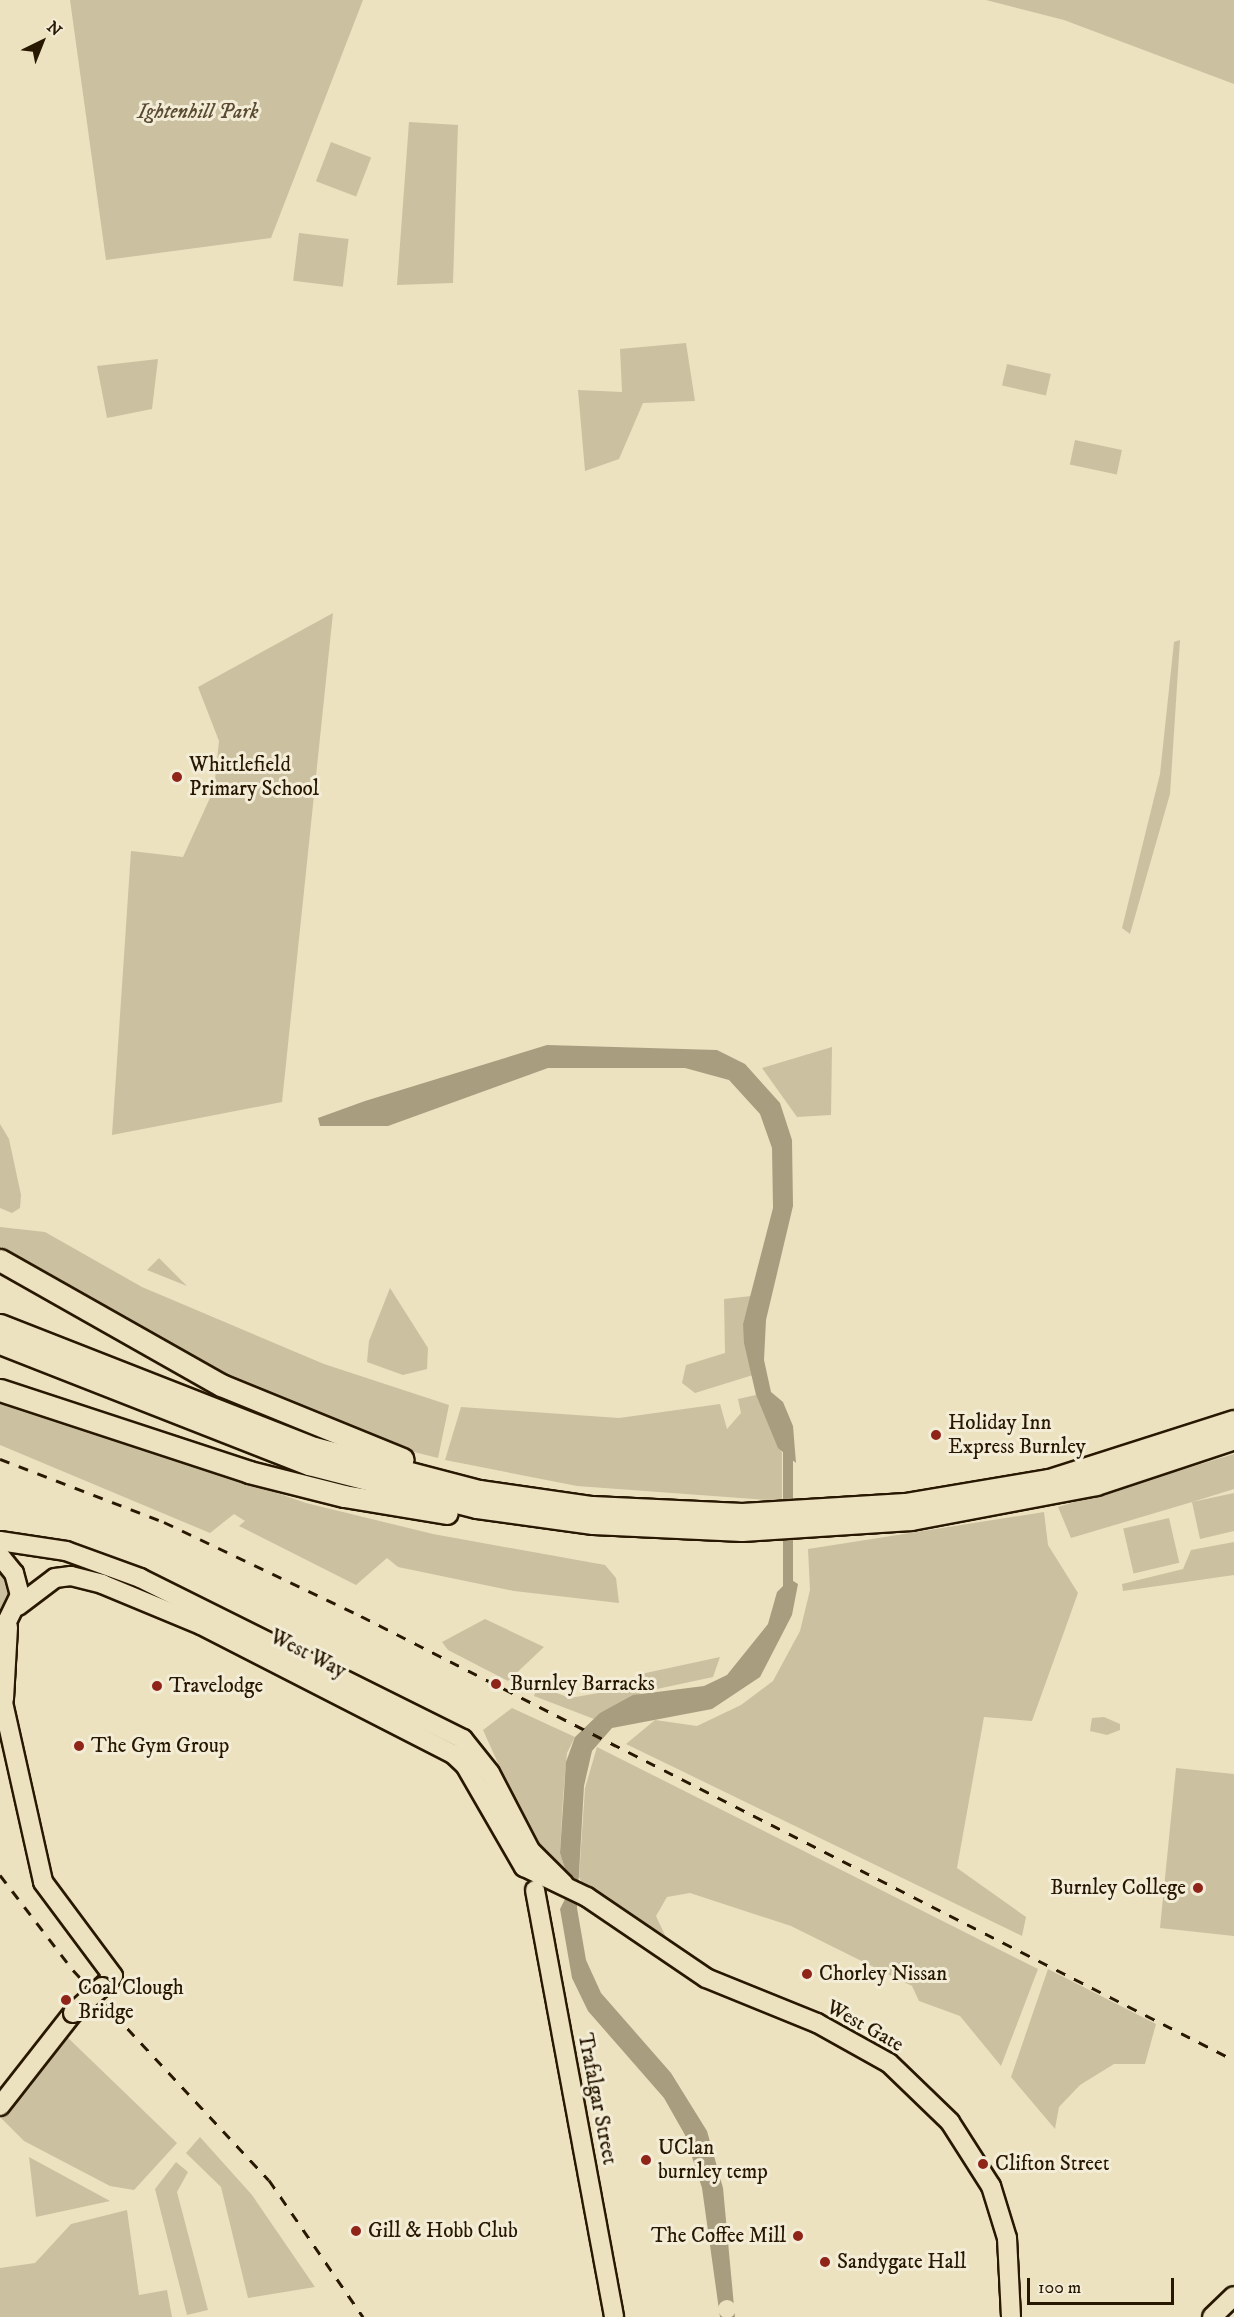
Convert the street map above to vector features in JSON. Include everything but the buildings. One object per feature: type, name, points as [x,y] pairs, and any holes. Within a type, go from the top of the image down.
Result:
[{"type":"highway","points":[[0,1260],[183,1365],[330,1434],[468,1477],[621,1509]]},
{"type":"highway","points":[[0,1325],[314,1448],[479,1491],[621,1509],[742,1514],[926,1501],[1049,1480],[1234,1421]]},
{"type":"highway","points":[[0,1343],[309,1464],[477,1507],[657,1528]]},
{"type":"highway","points":[[0,1390],[203,1459],[344,1496],[577,1529],[823,1527],[986,1509],[1096,1484],[1234,1438]]},
{"type":"main road","points":[[0,1530],[66,1551]]},
{"type":"main road","name":"West Way","points":[[0,1541],[66,1551],[205,1608],[463,1739],[490,1773],[530,1850],[564,1884]]},
{"type":"main road","points":[[0,1556],[17,1579],[18,1606],[4,1631],[2,1695],[30,1813],[43,1882],[107,1981],[73,2013],[0,2106]]},
{"type":"main road","name":"West Way","points":[[18,1606],[39,1585],[72,1576],[132,1594],[222,1636],[453,1755],[465,1765],[512,1854],[533,1878]]},
{"type":"main road","name":"West Way","points":[[516,1826],[512,1832],[533,1878]]},
{"type":"main road","points":[[533,1878],[564,1884]]},
{"type":"main road","name":"Trafalgar Street","points":[[533,1878],[614,2317]]},
{"type":"main road","name":"West Gate","points":[[564,1884],[587,1897],[672,1959],[749,1999],[859,2044],[923,2092],[965,2142],[998,2204],[1011,2271],[1011,2317]]},
{"type":"main road","points":[[1212,2317],[1218,2306],[1234,2296]]},
{"type":"main road","points":[[1222,2317],[1234,2306]]},
{"type":"green space","name":"Ightenhill Park","points":[[70,0],[363,0],[271,238],[106,260]]},
{"type":"green space","points":[[986,0],[1234,0],[1234,84],[1064,20]]},
{"type":"green space","points":[[409,122],[458,125],[453,283],[397,285]]},
{"type":"green space","points":[[331,142],[371,157],[356,197],[316,181]]},
{"type":"green space","points":[[299,233],[349,239],[343,287],[293,281]]},
{"type":"green space","points":[[686,343],[695,401],[643,403],[619,459],[585,471],[578,390],[622,392],[620,349]]},
{"type":"green space","points":[[158,359],[152,409],[107,418],[97,366]]},
{"type":"green space","points":[[1007,364],[1051,374],[1046,396],[1002,385]]},
{"type":"green space","points":[[1075,440],[1122,450],[1117,474],[1070,464]]},
{"type":"green space","points":[[333,613],[282,1102],[112,1135],[131,851],[183,857],[214,789],[219,741],[198,687]]},
{"type":"green space","points":[[1180,640],[1170,794],[1130,934],[1122,928],[1160,774],[1174,642]]},
{"type":"green space","points":[[832,1047],[831,1115],[797,1117],[762,1068]]},
{"type":"green space","points":[[0,1124],[9,1139],[21,1195],[20,1208],[12,1213],[0,1208]]},
{"type":"green space","points":[[0,1227],[45,1232],[142,1287],[324,1364],[449,1405],[438,1458],[390,1446],[213,1371],[0,1251]]},
{"type":"green space","points":[[159,1258],[187,1286],[147,1270]]},
{"type":"green space","points":[[390,1288],[428,1348],[427,1369],[403,1375],[367,1362],[369,1341]]},
{"type":"green space","points":[[751,1296],[743,1324],[753,1375],[695,1393],[682,1383],[686,1365],[725,1353],[724,1299]]},
{"type":"green space","points":[[756,1395],[782,1453],[782,1501],[577,1486],[445,1460],[461,1407],[619,1418],[720,1404],[727,1429],[741,1413],[738,1399]]},
{"type":"green space","points":[[0,1397],[306,1503],[433,1534],[605,1565],[616,1578],[619,1603],[514,1591],[398,1567],[387,1558],[356,1585],[239,1526],[245,1521],[234,1514],[210,1533],[0,1445]]},
{"type":"green space","points":[[1234,1454],[1234,1489],[1071,1538],[1058,1507]]},
{"type":"green space","points":[[1234,1493],[1234,1531],[1200,1539],[1192,1502]]},
{"type":"green space","points":[[1044,1512],[1048,1545],[1078,1593],[1032,1721],[984,1717],[957,1868],[1026,1917],[1022,1936],[626,1744],[655,1720],[697,1726],[741,1705],[773,1681],[800,1631],[810,1590],[808,1549]]},
{"type":"green space","points":[[1169,1518],[1179,1563],[1134,1573],[1123,1529]]},
{"type":"green space","points":[[1234,1542],[1234,1575],[1123,1591],[1122,1584],[1183,1569],[1191,1550]]},
{"type":"green space","points":[[0,1560],[7,1569],[13,1602],[0,1627]]},
{"type":"green space","points":[[485,1619],[544,1647],[508,1681],[448,1650],[442,1642]]},
{"type":"green space","points":[[720,1657],[713,1677],[643,1692],[594,1719],[534,1696],[538,1686],[570,1698],[610,1691],[641,1674]]},
{"type":"green space","points":[[512,1708],[575,1737],[567,1753],[563,1798],[560,1853],[566,1872],[539,1854],[483,1730]]},
{"type":"green space","points":[[1104,1717],[1120,1724],[1120,1730],[1107,1735],[1090,1731],[1092,1718]]},
{"type":"green space","points":[[597,1747],[1038,1969],[1001,2066],[960,2016],[919,2001],[912,1986],[791,1926],[690,1893],[667,1897],[656,1916],[671,1948],[584,1887],[579,1877],[585,1788]]},
{"type":"green space","points":[[1176,1768],[1234,1774],[1234,1936],[1160,1928]]},
{"type":"green space","points":[[1048,1969],[1156,2024],[1145,2064],[1114,2064],[1080,2085],[1059,2107],[1055,2129],[1011,2077]]},
{"type":"green space","points":[[64,2034],[177,2143],[134,2190],[110,2186],[24,2141],[0,2117]]},
{"type":"green space","points":[[200,2137],[252,2195],[315,2287],[248,2298],[221,2187],[186,2153]]},
{"type":"green space","points":[[29,2157],[110,2201],[36,2217]]},
{"type":"green space","points":[[176,2162],[188,2172],[177,2192],[208,2310],[187,2315],[155,2189]]},
{"type":"green space","points":[[127,2210],[139,2295],[167,2290],[172,2317],[0,2317],[0,2268],[35,2263],[71,2224]]},
{"type":"shaded area","points":[[547,1045],[717,1050],[745,1064],[780,1103],[792,1140],[793,1206],[766,1320],[764,1360],[771,1392],[783,1402],[793,1426],[796,1463],[778,1448],[756,1395],[744,1343],[743,1324],[773,1208],[772,1148],[760,1114],[729,1080],[685,1068],[548,1068],[388,1126],[320,1126],[318,1118],[365,1101]]},
{"type":"shaded area","points":[[790,1579],[798,1584],[792,1615],[760,1677],[712,1709],[612,1728],[592,1751],[584,1786],[577,1908],[586,1960],[601,1993],[671,2073],[707,2131],[723,2188],[735,2317],[720,2317],[702,2188],[685,2135],[664,2098],[588,2011],[572,1978],[560,1909],[565,1899],[566,1872],[560,1853],[566,1762],[575,1737],[600,1713],[633,1695],[704,1686],[727,1675],[768,1624],[777,1592]]},
{"type":"pier","points":[[727,2300],[733,2303],[736,2309],[733,2315],[727,2318],[721,2315],[718,2309],[721,2303]]},
{"type":"waterway","points":[[788,1451],[788,1591]]},
{"type":"railway","points":[[0,1459],[164,1522],[361,1616],[1234,2060]]},
{"type":"railway","points":[[0,1875],[73,1970],[269,2180],[363,2317]]},
{"type":"place","name":"Whittlefield Primary School","points":[[177,777]]},
{"type":"place","name":"Holiday Inn Express Burnley","points":[[936,1435]]},
{"type":"place","name":"Burnley Barracks","points":[[496,1684]]},
{"type":"place","name":"Travelodge","points":[[157,1686]]},
{"type":"place","name":"The Gym Group","points":[[79,1746]]},
{"type":"place","name":"Burnley College","points":[[1198,1888]]},
{"type":"place","name":"Chorley Nissan","points":[[807,1974]]},
{"type":"place","name":"Coal Clough Bridge","points":[[66,2000]]},
{"type":"place","name":"UClan burnley temp","points":[[646,2160]]},
{"type":"place","name":"Clifton Street","points":[[983,2164]]},
{"type":"place","name":"Gill & Hobb Club","points":[[356,2231]]},
{"type":"place","name":"The Coffee Mill","points":[[798,2236]]},
{"type":"place","name":"Sandygate Hall","points":[[825,2262]]}]
